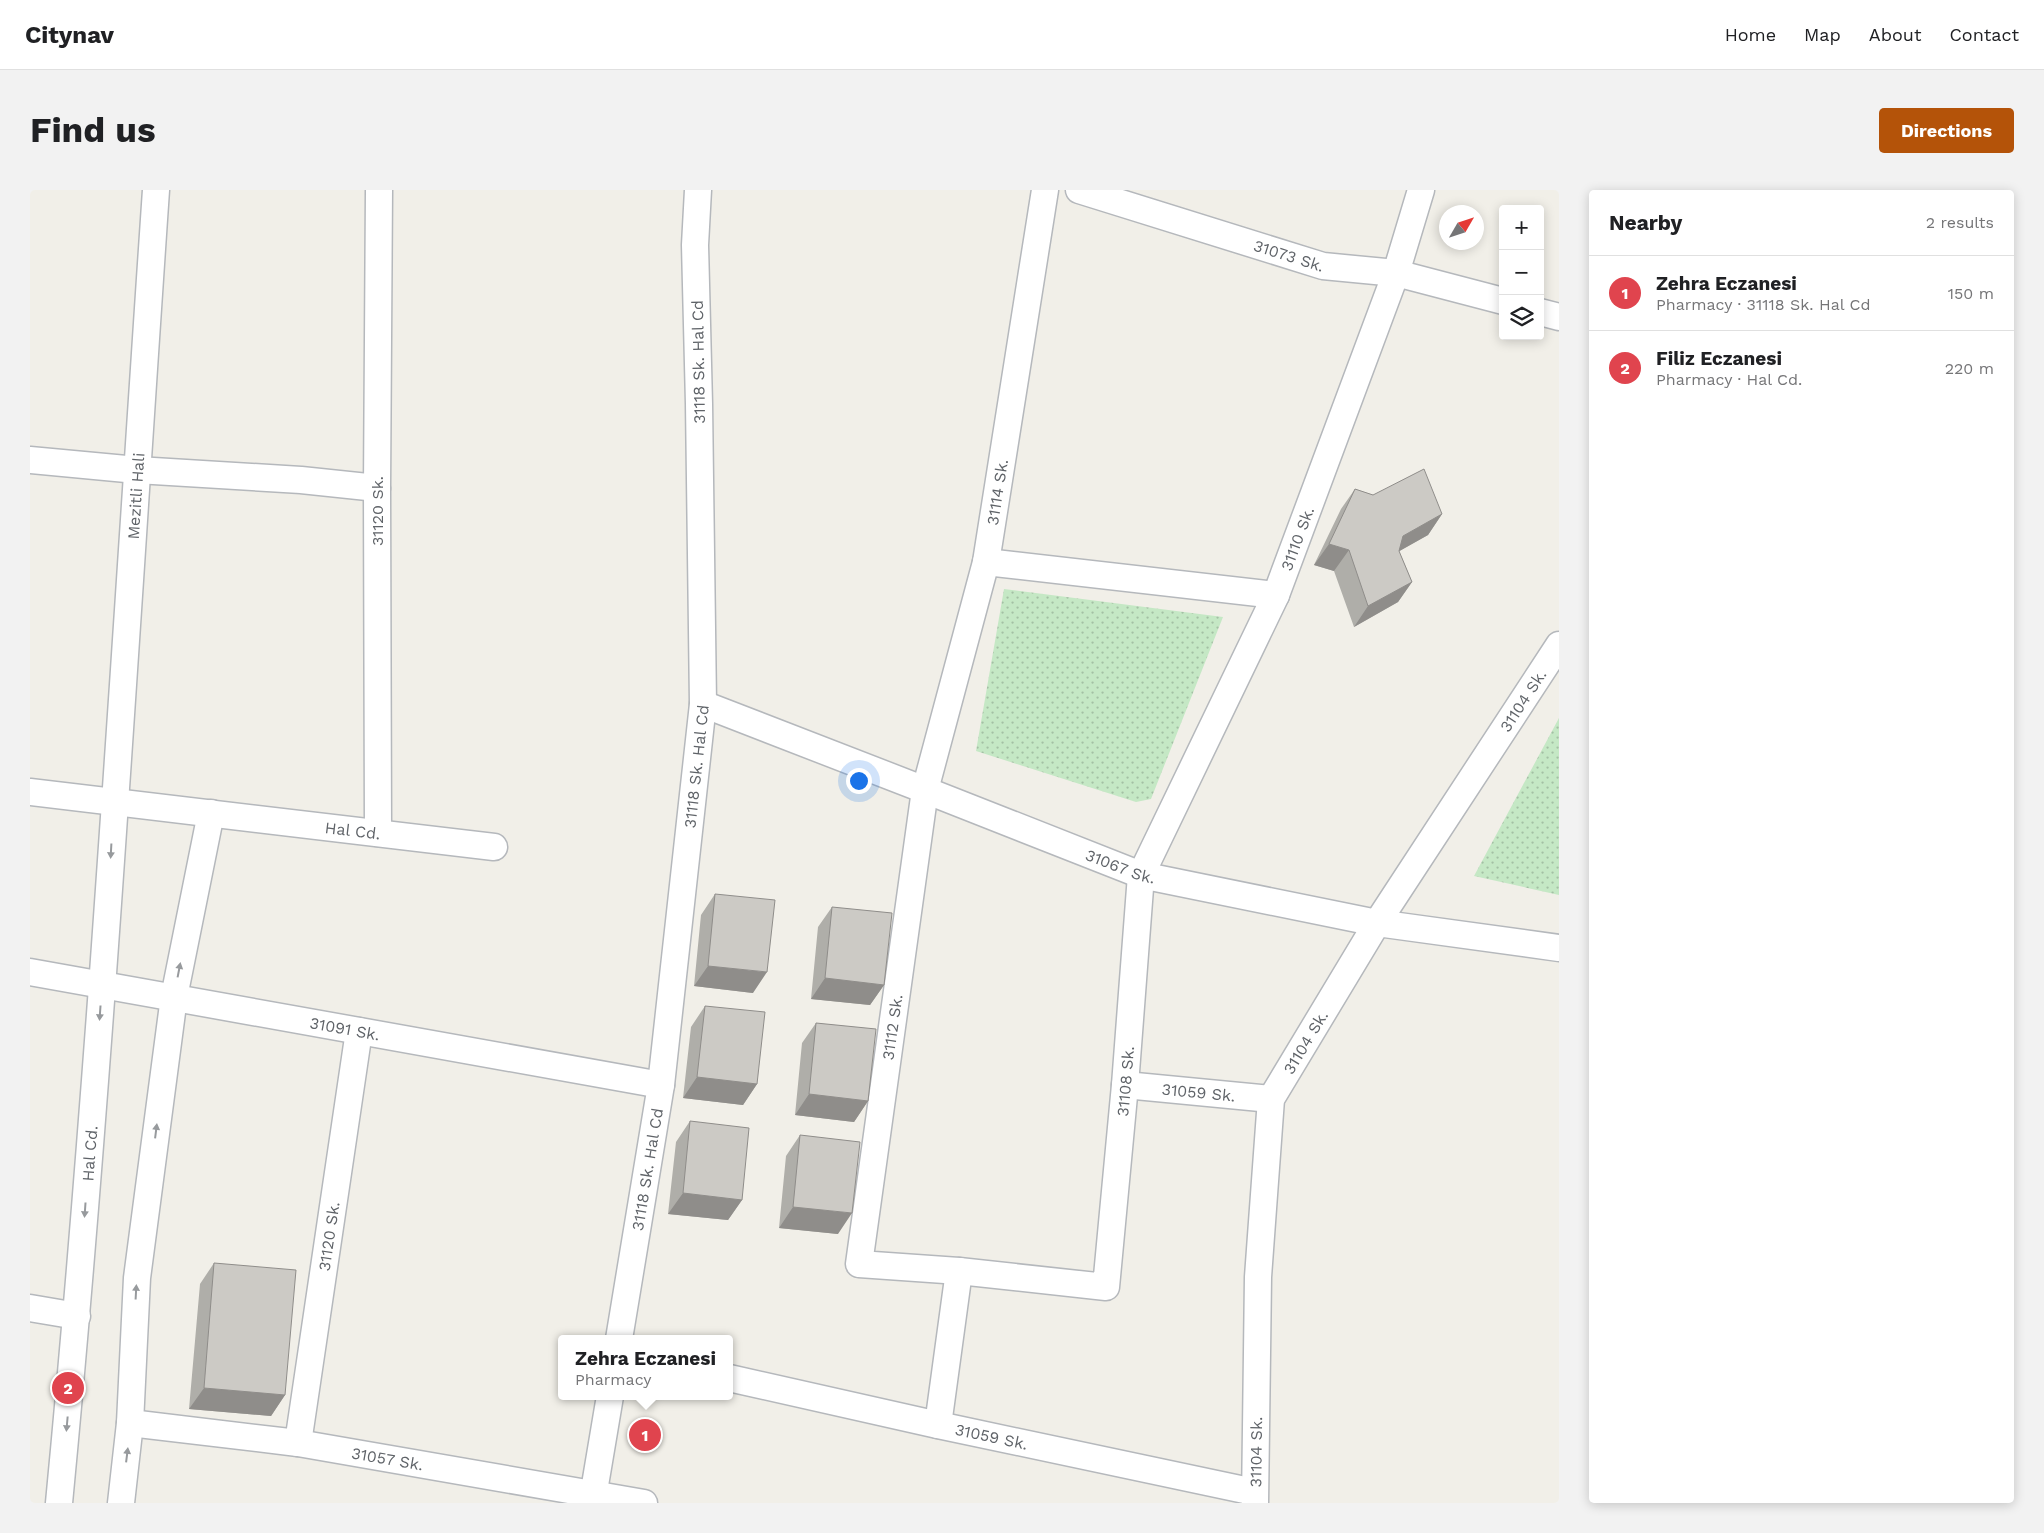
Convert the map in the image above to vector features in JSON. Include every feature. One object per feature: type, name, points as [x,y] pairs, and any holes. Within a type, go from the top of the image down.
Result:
[{"type":"street","name":"Mezitli Hali","points":[[114,802],[156,190]]},
{"type":"street","name":"31120 Sk.","points":[[378,833],[377,488],[379,190]]},
{"type":"street","name":"31118 Sk. Hal Cd","points":[[620,1335],[661,1085],[702,704],[699,404],[695,246],[698,190]]},
{"type":"street","name":"31114 Sk.","points":[[925,790],[986,562],[1045,190]]},
{"type":"street","name":"31073 Sk.","points":[[1079,190],[1322,266],[1396,273],[1499,301]]},
{"type":"street","name":"31110 Sk.","points":[[1141,875],[1276,595],[1396,273],[1421,190]]},
{"type":"street","points":[[1544,313],[1559,317]]},
{"type":"street","points":[[30,460],[137,470],[301,480],[377,488]]},
{"type":"street","points":[[986,562],[1276,595]]},
{"type":"street","name":"31104 Sk.","points":[[1255,1497],[1258,1277],[1271,1099],[1376,923],[1559,645]]},
{"type":"street","name":"31067 Sk.","points":[[702,704],[1141,875],[1376,923],[1559,948]]},
{"type":"street","name":"31112 Sk.","points":[[925,790],[859,1264],[959,1271]]},
{"type":"street","name":"Hal Cd.","points":[[30,792],[494,847]]},
{"type":"street","name":"Hal Cd.","points":[[59,1503],[77,1316],[114,802]]},
{"type":"street","points":[[121,1503],[130,1423],[137,1278],[174,997],[211,813]]},
{"type":"street","name":"31108 Sk.","points":[[959,1271],[1106,1287],[1125,1085],[1141,875]]},
{"type":"street","name":"31091 Sk.","points":[[30,972],[661,1085]]},
{"type":"street","name":"31120 Sk.","points":[[298,1443],[359,1031]]},
{"type":"street","name":"31059 Sk.","points":[[1125,1085],[1271,1099]]},
{"type":"street","points":[[938,1425],[959,1271]]},
{"type":"street","points":[[30,1308],[77,1316]]},
{"type":"street","name":"31059 Sk.","points":[[733,1379],[1255,1497]]},
{"type":"street","points":[[593,1499],[609,1400]]},
{"type":"street","name":"31057 Sk.","points":[[130,1423],[298,1443],[593,1499],[644,1503]]},
{"type":"green space","points":[[1004,589],[1223,617],[1151,799],[1136,802],[976,751]]},
{"type":"green space","points":[[1559,718],[1559,895],[1474,876]]},
{"type":"building","points":[[1424,469],[1442,514],[1403,536],[1399,551],[1412,582],[1368,606],[1349,550],[1329,544],[1355,489],[1373,495]]},
{"type":"building","points":[[715,894],[775,900],[767,972],[708,966]]},
{"type":"building","points":[[832,907],[892,913],[884,985],[825,978]]},
{"type":"building","points":[[705,1006],[765,1012],[757,1084],[697,1077]]},
{"type":"building","points":[[816,1023],[876,1029],[868,1101],[809,1094]]},
{"type":"building","points":[[690,1121],[749,1128],[742,1200],[683,1193]]},
{"type":"building","points":[[800,1135],[860,1142],[852,1213],[793,1207]]},
{"type":"building","points":[[214,1263],[296,1270],[285,1395],[204,1388]]},
{"type":"place","name":"Filiz Eczanesi","points":[[68,1388]]},
{"type":"place","name":"Zehra Eczanesi","points":[[645,1435]]}]
